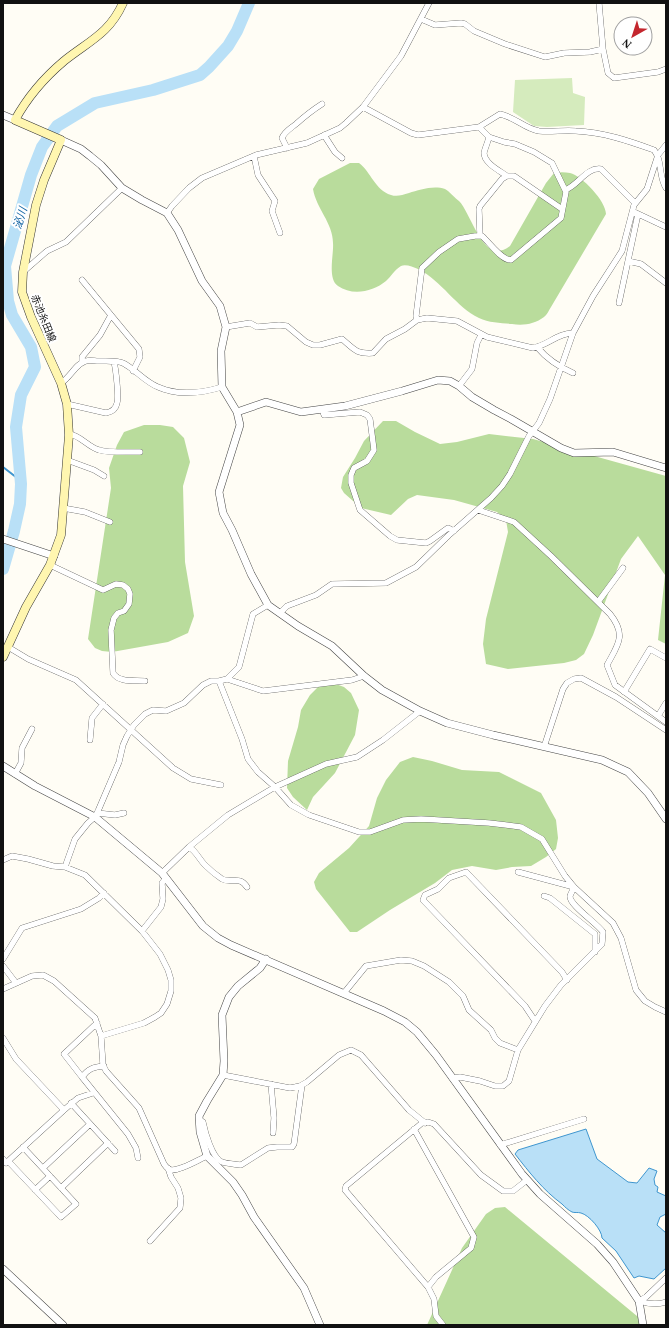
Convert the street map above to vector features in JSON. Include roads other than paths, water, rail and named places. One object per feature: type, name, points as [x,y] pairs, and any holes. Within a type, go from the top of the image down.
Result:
[{"type":"main road","points":[[59,139],[15,120],[30,97],[64,61],[102,34],[118,15],[123,3]]},
{"type":"main road","name":"赤池糸田線","points":[[3,657],[26,608],[50,565],[61,535],[69,434],[67,404],[61,384],[31,318],[22,292],[23,272],[36,205],[59,139]]},
{"type":"street","points":[[167,213],[189,188],[202,178],[254,156],[307,143],[346,123],[363,107],[401,56],[429,3]]},
{"type":"street","points":[[599,3],[603,49],[608,73],[614,78],[658,72],[666,69]]},
{"type":"street","points":[[421,19],[435,25],[465,24],[474,31],[545,57],[564,53],[590,52],[603,49]]},
{"type":"street","points":[[287,148],[282,138],[285,132],[295,125],[306,113],[322,104]]},
{"type":"street","points":[[363,107],[411,133],[418,135],[479,127],[500,114],[509,116],[528,128],[539,131],[578,131],[610,136],[654,150],[658,155],[662,182],[666,188]]},
{"type":"street","points":[[3,115],[15,120]]},
{"type":"street","points":[[417,320],[416,316],[422,268],[439,252],[458,239],[482,236],[501,256],[507,260],[511,260],[561,218],[566,192],[552,163],[534,152],[515,144],[489,137],[479,127]]},
{"type":"street","points":[[324,135],[334,152],[342,158]]},
{"type":"street","points":[[489,137],[484,153],[485,157],[487,161],[507,176]]},
{"type":"street","points":[[59,139],[80,148],[101,165],[122,188],[167,213],[178,230],[202,281],[220,306],[226,327],[221,351],[222,387],[237,412],[240,425],[219,492],[223,513],[251,574],[268,606],[332,646],[364,676],[382,690],[420,711],[446,723],[602,760],[628,772],[648,792],[666,819]]},
{"type":"street","points":[[619,303],[628,261],[635,203],[647,189],[658,155],[666,145]]},
{"type":"street","points":[[254,156],[258,175],[275,201],[272,211],[280,233]]},
{"type":"street","points":[[565,190],[575,185],[591,170],[596,168],[601,169],[635,203]]},
{"type":"street","points":[[480,236],[480,206],[502,179],[507,176],[514,176],[562,209]]},
{"type":"street","points":[[23,272],[47,251],[66,242],[122,188]]},
{"type":"street","points":[[635,213],[666,227]]},
{"type":"street","points":[[280,614],[287,606],[316,595],[332,584],[386,583],[416,568],[502,486],[510,474],[528,436],[539,423],[550,399],[573,333],[622,251],[635,213]]},
{"type":"street","points":[[628,261],[641,264],[666,283]]},
{"type":"street","points":[[82,280],[139,349],[140,357],[133,370]]},
{"type":"street","points":[[82,363],[82,357],[100,335],[111,315]]},
{"type":"street","points":[[226,327],[250,323],[257,327],[279,325],[287,326],[306,342],[313,345],[342,339],[357,352],[363,354],[373,353],[386,339],[405,329],[417,320],[427,318],[457,321],[481,335],[533,348],[565,333],[573,333]]},
{"type":"street","points":[[459,386],[472,369],[477,343],[481,335]]},
{"type":"street","points":[[537,347],[560,368],[573,373]]},
{"type":"street","points":[[61,384],[68,379],[77,367],[85,361],[122,363],[158,387],[174,392],[193,393],[222,387]]},
{"type":"street","points":[[67,404],[106,413],[114,410],[117,403],[114,362]]},
{"type":"street","points":[[237,412],[266,402],[301,412],[345,406],[438,380],[450,381],[459,386],[472,397],[561,448],[574,453],[613,452],[666,468]]},
{"type":"street","points":[[322,409],[324,415],[360,412],[367,414],[370,419],[374,450],[367,461],[354,468],[351,474],[351,483],[360,510],[390,536],[397,540],[426,543],[448,528],[454,531]]},
{"type":"street","points":[[69,434],[74,434],[90,446],[100,450],[140,452]]},
{"type":"street","points":[[67,460],[94,470],[104,476]]},
{"type":"street","points":[[63,508],[85,512],[110,522]]},
{"type":"street","points":[[478,510],[514,522],[551,556],[616,621],[620,642],[607,665],[615,685],[666,722]]},
{"type":"street","points":[[3,539],[22,544],[54,556]]},
{"type":"street","points":[[50,565],[102,590],[116,584],[123,585],[128,589],[130,594],[129,604],[124,611],[118,613],[114,618],[111,630],[113,673],[115,677],[121,680],[145,681]]},
{"type":"street","points":[[598,602],[623,568]]},
{"type":"street","points":[[65,867],[75,839],[96,815],[119,762],[123,745],[134,725],[145,714],[153,710],[166,711],[184,703],[203,685],[211,681],[227,679],[239,667],[254,614],[268,606]]},
{"type":"street","points":[[8,647],[28,659],[76,680],[173,768],[191,779],[221,785]]},
{"type":"street","points":[[624,692],[650,649],[666,658]]},
{"type":"street","points":[[227,679],[263,691],[352,680],[364,676]]},
{"type":"street","points":[[544,747],[563,689],[567,683],[574,679],[581,678],[616,697],[666,730]]},
{"type":"street","points":[[219,681],[242,739],[248,759],[258,772],[275,787],[291,805],[309,815],[359,832],[370,832],[403,820],[489,822],[521,827],[542,839],[565,876],[574,887],[613,923],[621,938],[636,990],[645,1001],[666,1012]]},
{"type":"street","points":[[658,716],[666,703]]},
{"type":"street","points":[[90,740],[92,718],[103,704]]},
{"type":"street","points":[[142,931],[161,907],[163,899],[162,883],[164,876],[189,847],[228,815],[275,787],[326,764],[357,757],[383,740],[420,711]]},
{"type":"street","points":[[15,774],[21,763],[22,748],[32,729]]},
{"type":"street","points":[[3,766],[35,786],[96,815],[164,876],[203,926],[218,938],[231,945],[344,992],[405,1022],[417,1032],[527,1180],[540,1194],[597,1244],[613,1262],[639,1301],[643,1325]]},
{"type":"street","points":[[96,815],[115,815],[124,813]]},
{"type":"street","points":[[189,847],[194,850],[206,865],[219,877],[225,881],[239,880],[247,887]]},
{"type":"street","points":[[3,860],[12,856],[28,858],[53,866],[65,867],[85,875],[134,925],[142,931],[160,954],[171,980],[171,991],[167,1004],[161,1013],[144,1024],[101,1036]]},
{"type":"street","points":[[535,1021],[525,1006],[423,900],[425,895],[438,888],[449,878],[466,872],[562,972],[567,980]]},
{"type":"street","points":[[518,872],[574,887]]},
{"type":"street","points":[[452,1078],[460,1077],[495,1086],[502,1086],[508,1081],[518,1050],[545,1006],[567,980],[602,944],[603,932],[599,926],[572,903],[570,896],[574,887]]},
{"type":"street","points":[[3,959],[22,928],[81,908],[94,901],[104,893]]},
{"type":"street","points":[[544,896],[550,898],[595,934],[595,952]]},
{"type":"street","points":[[266,959],[260,968],[238,986],[229,997],[222,1015],[224,1061],[223,1075],[199,1116],[200,1132],[206,1156],[233,1182],[242,1195],[254,1217],[304,1288],[320,1325]]},
{"type":"street","points":[[344,992],[366,966],[401,960],[412,961],[424,966],[449,982],[463,996],[469,1010],[491,1030],[495,1038],[500,1043],[518,1050]]},
{"type":"street","points":[[3,966],[16,983]]},
{"type":"street","points":[[3,989],[32,976],[43,975],[54,981],[95,1018],[101,1036],[104,1066],[106,1071],[139,1108],[164,1164],[168,1168],[171,1178],[178,1188],[181,1198],[180,1208],[150,1241]]},
{"type":"street","points":[[97,1023],[64,1054],[93,1093],[128,1134],[136,1148],[138,1158]]},
{"type":"street","points":[[3,1038],[16,1059],[64,1110]]},
{"type":"street","points":[[223,1075],[290,1088],[307,1082],[339,1054],[350,1050],[361,1055],[409,1110],[425,1122],[434,1124],[476,1170],[503,1191],[513,1191],[527,1180]]},
{"type":"street","points":[[82,1077],[89,1069],[104,1066]]},
{"type":"street","points":[[271,1084],[274,1118],[273,1133]]},
{"type":"street","points":[[199,1120],[204,1122],[205,1131],[215,1156],[222,1162],[241,1165],[268,1148],[292,1147],[294,1144],[302,1085]]},
{"type":"street","points":[[23,1147],[76,1204],[61,1216],[5,1162],[71,1103],[78,1098],[93,1093]]},
{"type":"street","points":[[71,1103],[115,1151]]},
{"type":"street","points":[[500,1145],[584,1119]]},
{"type":"street","points":[[425,1122],[346,1186],[344,1190],[428,1287],[434,1299],[436,1316],[443,1325]]},
{"type":"street","points":[[43,1168],[90,1124]]},
{"type":"street","points":[[414,1130],[474,1237],[471,1248],[436,1277],[428,1287]]},
{"type":"street","points":[[61,1188],[108,1143]]},
{"type":"street","points":[[168,1168],[172,1170],[179,1168],[206,1156]]},
{"type":"street","points":[[35,1190],[50,1176]]},
{"type":"street","points":[[3,1269],[63,1325]]},
{"type":"street","points":[[639,1301],[646,1297],[666,1278]]},
{"type":"street","points":[[639,1301],[660,1304],[666,1302]]},
{"type":"water","points":[[586,1129],[597,1159],[628,1182],[637,1183],[649,1168],[657,1171],[654,1179],[655,1185],[658,1187],[657,1192],[666,1196],[666,1214],[660,1217],[657,1225],[666,1233],[666,1268],[654,1279],[639,1276],[634,1278],[616,1251],[602,1238],[600,1231],[591,1220],[584,1214],[571,1211],[555,1199],[515,1154],[518,1150]]},
{"type":"waterway","name":"泌川","points":[[3,569],[20,504],[21,484],[16,427],[21,395],[35,367],[31,347],[12,315],[8,301],[5,266],[31,175],[42,147],[57,126],[95,103],[153,90],[200,75],[228,46],[237,31],[249,3]]},
{"type":"waterway","points":[[3,467],[21,481]]}]
